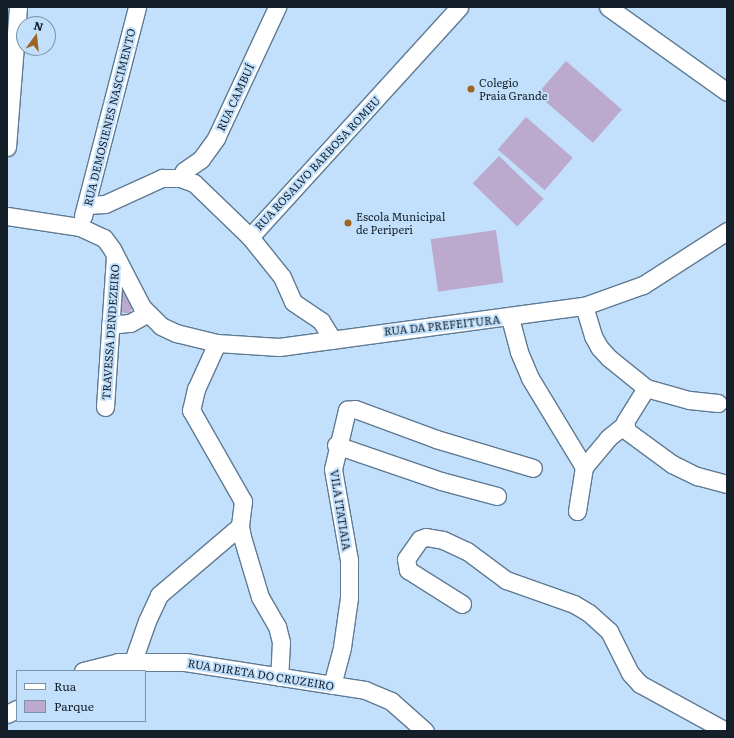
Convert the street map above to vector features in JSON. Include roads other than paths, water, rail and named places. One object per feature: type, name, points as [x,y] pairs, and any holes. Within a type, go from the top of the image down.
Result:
[{"type":"street","points":[[7,147],[18,7]]},
{"type":"street","name":"RUA DEMOSIENES NASCIMENTO","points":[[80,227],[137,7]]},
{"type":"street","name":"RUA CAMBUÍ","points":[[180,178],[184,171],[201,159],[216,138],[277,7]]},
{"type":"street","name":"RUA ROSALVO BARBOSA ROMEU","points":[[333,340],[320,321],[293,302],[282,277],[250,237],[459,7]]},
{"type":"street","points":[[608,7],[727,92]]},
{"type":"street","points":[[86,206],[105,204],[162,178],[180,178],[194,183],[250,237]]},
{"type":"street","name":"RUA DA PREFEITURA","points":[[7,216],[80,227],[104,238],[116,257],[146,314],[161,326],[176,333],[217,343],[279,347],[333,340],[363,334],[510,318],[584,306],[643,285],[727,232]]},
{"type":"street","name":"TRAVESSA DENDEZEIRO","points":[[105,407],[116,257]]},
{"type":"street","points":[[584,306],[592,336],[599,347],[608,358],[646,388],[689,400],[718,403]]},
{"type":"street","points":[[110,325],[130,323],[146,314]]},
{"type":"street","points":[[510,318],[519,352],[530,378],[584,467]]},
{"type":"street","points":[[217,343],[196,389],[191,410],[243,501],[240,526],[260,597],[277,626],[280,642],[279,677]]},
{"type":"street","points":[[577,511],[584,467],[611,434],[624,425],[646,388]]},
{"type":"street","name":"VILA ITATIAIA","points":[[332,685],[342,647],[349,598],[349,560],[333,469],[336,446],[346,412],[352,408],[436,439],[533,468]]},
{"type":"street","points":[[624,425],[627,431],[672,464],[697,476],[727,484]]},
{"type":"street","points":[[336,446],[441,481],[497,496]]},
{"type":"street","points":[[133,661],[147,621],[159,595],[240,526]]},
{"type":"street","points":[[462,604],[408,570],[406,559],[420,539],[426,536],[444,540],[467,551],[506,580],[560,598],[584,610],[609,631],[630,673],[640,684],[726,731]]},
{"type":"street","name":"RUA DIRETA DO CRUZEIRO","points":[[86,670],[100,665],[133,661],[185,662],[332,685],[383,696],[425,731]]},
{"type":"street","points":[[7,714],[16,710]]},
{"type":"place","name":"Colegio Praia Grande","points":[[471,89]]},
{"type":"place","name":"Escola Municipal de Periperi","points":[[348,223]]}]
